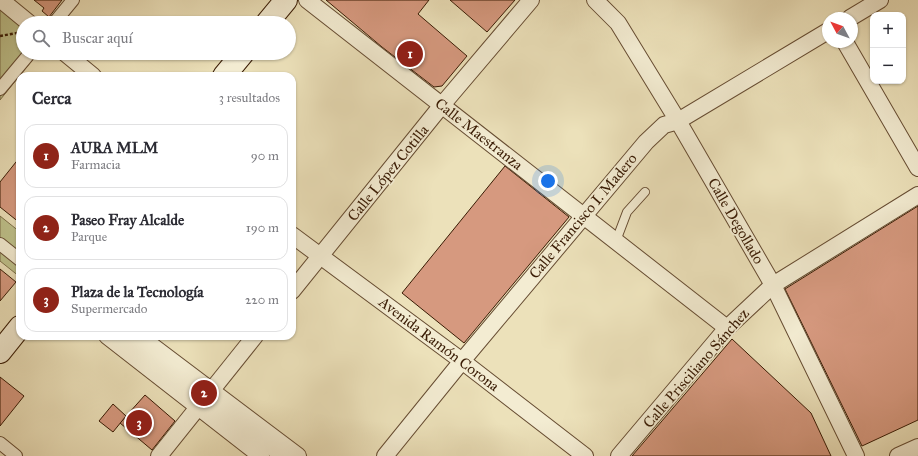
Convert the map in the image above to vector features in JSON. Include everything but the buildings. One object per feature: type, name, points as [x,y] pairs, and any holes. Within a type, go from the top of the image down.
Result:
[{"type":"main road","points":[[273,16],[286,0]]},
{"type":"main road","points":[[227,72],[237,60]]},
{"type":"main road","points":[[0,352],[16,332]]},
{"type":"street","points":[[1,0],[20,16]]},
{"type":"street","points":[[60,16],[73,0]]},
{"type":"street","name":"Calle Maestranza","points":[[307,0],[727,328]]},
{"type":"street","name":"Calle López Cotilla","points":[[296,286],[442,106],[531,0]]},
{"type":"street","name":"Calle Degollado","points":[[595,0],[618,23],[678,121],[773,284],[856,456]]},
{"type":"street","points":[[858,12],[872,1]]},
{"type":"street","name":"Calle Francisco I. Madero","points":[[385,456],[462,360],[646,142],[664,125],[678,121],[822,35]]},
{"type":"street","points":[[848,48],[918,168]]},
{"type":"street","points":[[0,89],[24,60]]},
{"type":"street","points":[[74,60],[88,72]]},
{"type":"street","name":"Calle Prisciliano Sánchez","points":[[619,456],[727,328],[773,284],[918,195]]},
{"type":"street","name":"Avenida Ramón Corona","points":[[296,237],[462,360],[585,456]]},
{"type":"street","points":[[0,244],[16,257]]},
{"type":"street","points":[[113,340],[204,399],[298,456]]},
{"type":"street","points":[[125,340],[280,456]]},
{"type":"street","points":[[143,340],[261,456]]},
{"type":"street","points":[[159,456],[252,340]]},
{"type":"street","points":[[0,443],[16,456]]},
{"type":"street","points":[[898,456],[918,447]]},
{"type":"lane","points":[[616,241],[627,212],[645,192]]},
{"type":"path","points":[[0,36],[16,34]]},
{"type":"green space","points":[[0,7],[16,20],[16,60],[32,60],[23,72],[16,72],[16,80],[0,100]]},
{"type":"green space","points":[[0,216],[16,229],[16,274],[0,261]]},
{"type":"place","name":"AURA MLM","points":[[410,54]]},
{"type":"place","name":"Paseo Fray Alcalde","points":[[204,393]]},
{"type":"place","name":"Plaza de la Tecnología","points":[[139,423]]}]
